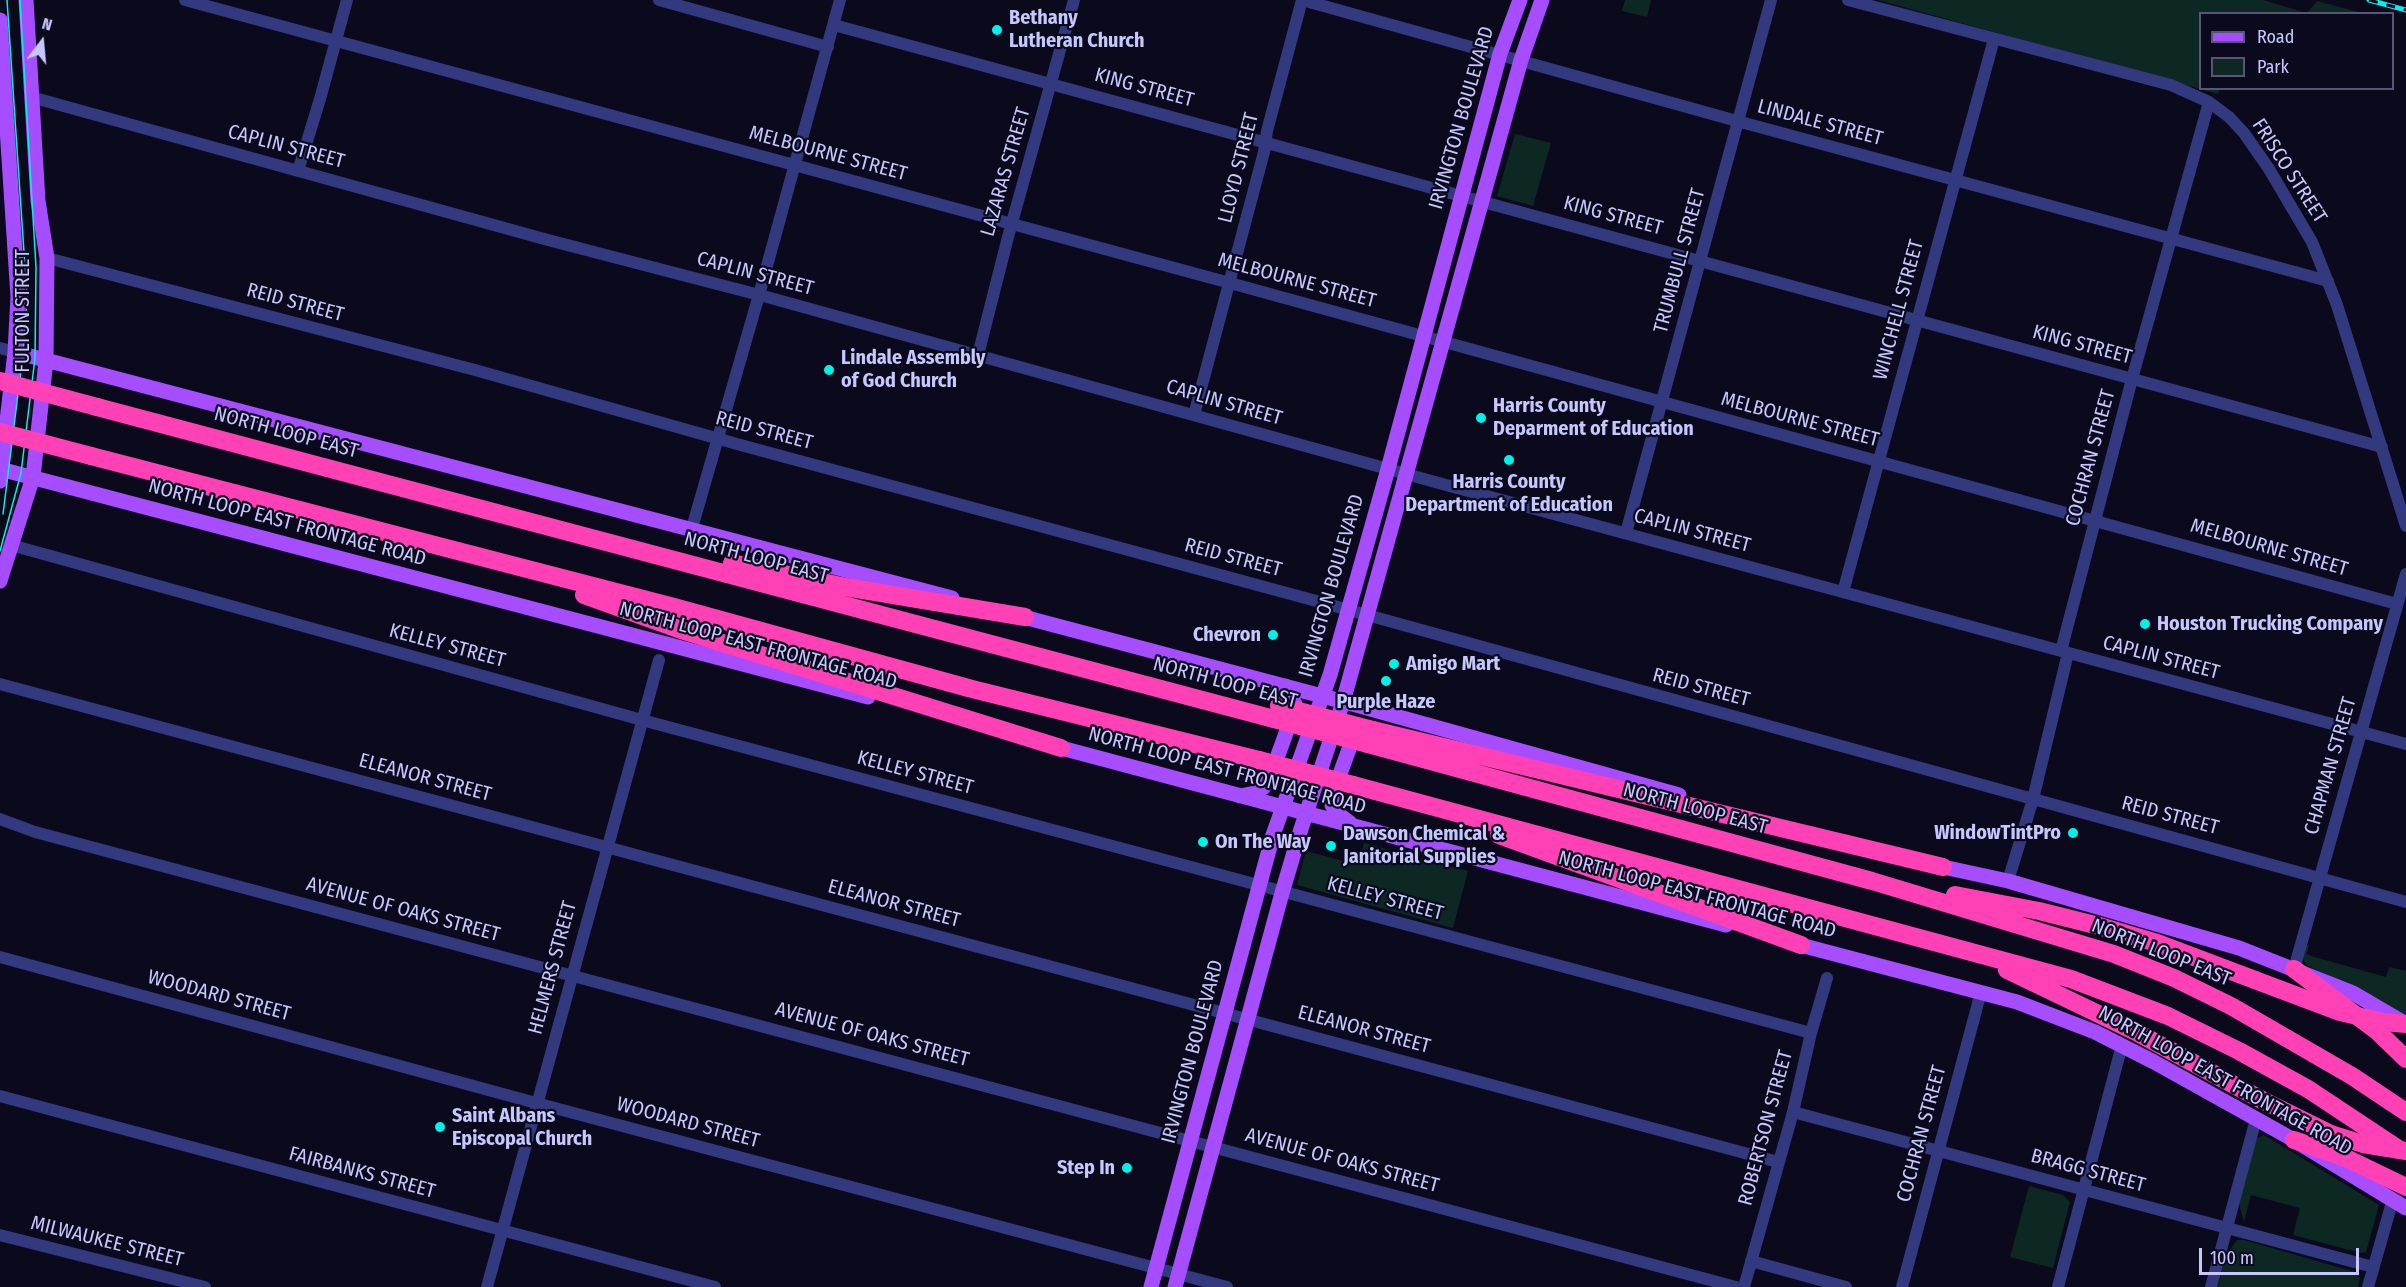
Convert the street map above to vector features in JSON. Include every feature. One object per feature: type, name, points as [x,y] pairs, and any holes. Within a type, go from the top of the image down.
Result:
[{"type":"highway","name":"NORTH LOOP EAST","points":[[0,381],[1233,709],[1276,713],[1371,737],[1872,881],[2114,954],[2174,978],[2241,1012],[2352,1076],[2406,1112]]},
{"type":"highway","points":[[0,432],[674,607],[972,689],[1259,760],[2071,979],[2168,1016],[2239,1051],[2308,1089],[2406,1153]]},
{"type":"highway","points":[[522,519],[851,588],[1026,617]]},
{"type":"highway","points":[[483,559],[684,631],[1061,748]]},
{"type":"highway","points":[[1371,737],[1943,867]]},
{"type":"highway","points":[[1382,793],[1801,945]]},
{"type":"highway","points":[[1872,881],[2039,910],[2099,926],[2157,943],[2340,1012],[2383,1022],[2406,1024]]},
{"type":"highway","points":[[1967,951],[2138,1033],[2262,1100],[2331,1134],[2363,1144],[2406,1153]]},
{"type":"highway","points":[[2294,969],[2377,1031],[2406,1059]]},
{"type":"highway","points":[[2294,1140],[2356,1162],[2402,1198]]},
{"type":"main road","name":"FULTON STREET","points":[[0,581],[33,477],[46,360],[47,258],[38,201],[26,0]]},
{"type":"main road","name":"IRVINGTON BOULEVARD","points":[[1150,1287],[1274,835],[1322,696],[1388,469],[1500,54],[1520,0]]},
{"type":"main road","name":"IRVINGTON BOULEVARD","points":[[1176,1281],[1282,893],[1306,813],[1344,702],[1445,343],[1521,60],[1542,0]]},
{"type":"main road","name":"FULTON STREET","points":[[0,20],[18,297],[8,350],[1,473]]},
{"type":"main road","points":[[8,350],[692,528],[1286,686],[1943,867],[2008,881],[2239,948],[2353,993],[2406,1024]]},
{"type":"main road","name":"NORTH LOOP EAST FRONTAGE ROAD","points":[[1,473],[33,477],[1981,992],[2057,1016],[2122,1045],[2294,1140]]},
{"type":"main road","points":[[1240,796],[1255,793],[1269,780],[1294,711],[1295,704],[1286,686]]},
{"type":"main road","points":[[1353,826],[1332,806],[1332,796],[1357,728],[1362,722],[1373,717],[1392,716]]},
{"type":"street","name":"MELBOURNE STREET","points":[[185,0],[2095,519],[2397,604]]},
{"type":"street","points":[[298,171],[347,0]]},
{"type":"street","points":[[659,0],[828,47]]},
{"type":"street","points":[[692,528],[840,0]]},
{"type":"street","name":"LAZARAS STREET","points":[[978,354],[1011,225],[1074,0]]},
{"type":"street","name":"LINDALE STREET","points":[[1302,0],[2328,281]]},
{"type":"street","name":"LLOYD STREET","points":[[1194,415],[1302,0]]},
{"type":"street","name":"TRUMBULL STREET","points":[[1626,533],[1771,0]]},
{"type":"street","name":"FRISCO STREET","points":[[1848,0],[2171,86],[2209,102],[2229,117],[2244,133],[2270,169],[2312,242],[2328,281],[2406,526]]},
{"type":"street","name":"KING STREET","points":[[834,25],[2382,447]]},
{"type":"street","name":"WINCHELL STREET","points":[[1843,592],[1994,39]]},
{"type":"street","name":"CAPLIN STREET","points":[[31,97],[978,354],[1388,469],[2406,744]]},
{"type":"street","name":"COCHRAN STREET","points":[[2008,881],[2033,799],[2095,519],[2209,102]]},
{"type":"street","name":"REID STREET","points":[[47,258],[623,410],[718,439],[2406,902]]},
{"type":"street","name":"KELLEY STREET","points":[[11,545],[642,720],[1811,1034]]},
{"type":"street","name":"CHAPMAN STREET","points":[[2294,969],[2406,574]]},
{"type":"street","name":"HELMERS STREET","points":[[487,1287],[659,660]]},
{"type":"street","name":"ELEANOR STREET","points":[[0,684],[1778,1162]]},
{"type":"street","name":"AVENUE OF OAKS STREET","points":[[0,819],[35,832],[1736,1287]]},
{"type":"street","name":"WOODARD STREET","points":[[0,957],[1156,1268],[1176,1281],[1227,1287]]},
{"type":"street","name":"ROBERTSON STREET","points":[[1744,1287],[1793,1112],[1827,978]]},
{"type":"street","name":"COCHRAN STREET","points":[[1902,1287],[1981,992]]},
{"type":"street","points":[[2058,1287],[2122,1045]]},
{"type":"street","name":"FAIRBANKS STREET","points":[[0,1096],[715,1287]]},
{"type":"street","name":"BRAGG STREET","points":[[1793,1112],[2373,1267]]},
{"type":"street","points":[[2211,1287],[2256,1119]]},
{"type":"street","points":[[2368,1287],[2373,1267],[2402,1198]]},
{"type":"street","name":"MILWAUKEE STREET","points":[[0,1235],[205,1287]]},
{"type":"street","points":[[1751,1261],[1846,1287]]},
{"type":"green space","points":[[1625,0],[1651,0],[1647,17],[1622,11]]},
{"type":"green space","points":[[1878,0],[2263,0],[2304,12],[2199,12],[2199,89]]},
{"type":"green space","points":[[2317,1],[2358,12],[2308,12]]},
{"type":"green space","points":[[2204,90],[2220,90],[2218,94]]},
{"type":"green space","points":[[1515,134],[1551,143],[1533,206],[1497,196]]},
{"type":"green space","points":[[1364,843],[1468,871],[1453,928],[1297,885],[1306,851],[1358,865]]},
{"type":"green space","points":[[2304,944],[2309,945],[2307,954],[2311,956],[2386,977],[2389,967],[2406,971],[2406,1016],[2380,1000],[2306,965],[2303,959]]},
{"type":"green space","points":[[2264,1135],[2379,1205],[2366,1252],[2361,1253],[2293,1235],[2300,1208],[2251,1195],[2244,1222],[2240,1200],[2254,1143],[2257,1138]]},
{"type":"green space","points":[[2029,1186],[2063,1195],[2070,1202],[2053,1268],[2010,1257]]},
{"type":"green space","points":[[2237,1240],[2244,1240],[2355,1272],[2360,1278],[2358,1287],[2218,1287],[2226,1255]]},
{"type":"tram line","points":[[3,514],[23,354],[27,297],[7,0]]},
{"type":"tram line","points":[[0,551],[21,473],[35,358],[36,267],[20,0]]},
{"type":"railway","points":[[2369,0],[2406,10]]},
{"type":"place","name":"Bethany Lutheran Church","points":[[997,30]]},
{"type":"place","name":"Lindale Assembly of God Church","points":[[829,370]]},
{"type":"place","name":"Harris County Deparment of Education","points":[[1481,418]]},
{"type":"place","name":"Harris County Department of Education","points":[[1509,460]]},
{"type":"place","name":"Houston Trucking Company","points":[[2145,624]]},
{"type":"place","name":"Chevron","points":[[1273,635]]},
{"type":"place","name":"Amigo Mart","points":[[1394,664]]},
{"type":"place","name":"Purple Haze","points":[[1386,681]]},
{"type":"place","name":"WindowTintPro","points":[[2073,833]]},
{"type":"place","name":"On The Way","points":[[1203,842]]},
{"type":"place","name":"Dawson Chemical & Janitorial Supplies","points":[[1331,846]]},
{"type":"place","name":"Saint Albans Episcopal Church","points":[[440,1127]]},
{"type":"place","name":"Step In","points":[[1127,1168]]}]
